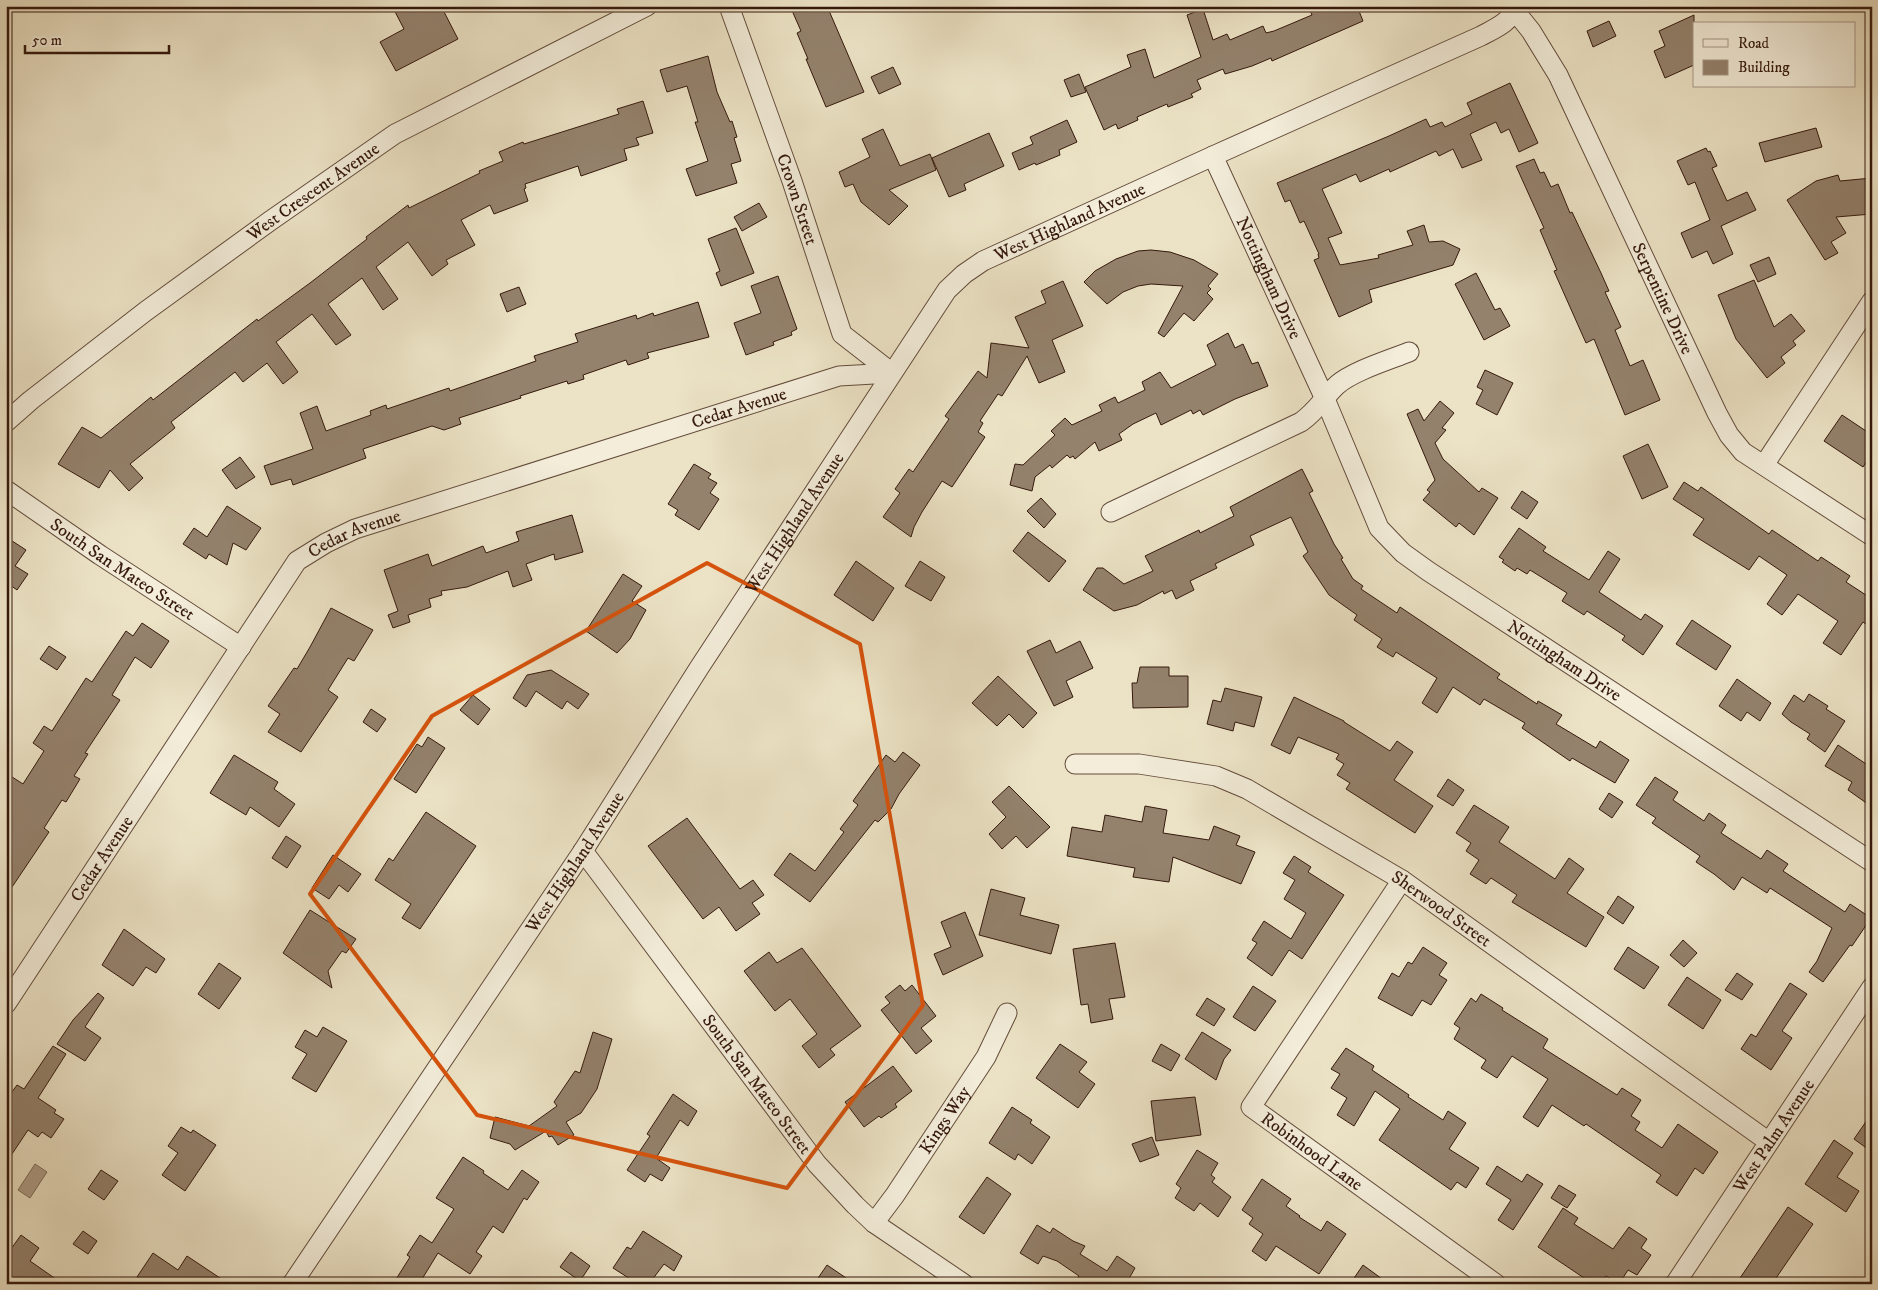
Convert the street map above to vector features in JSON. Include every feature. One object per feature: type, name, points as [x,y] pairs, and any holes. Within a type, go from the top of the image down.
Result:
[{"type":"street","name":"West Crescent Avenue","points":[[6,422],[31,400],[146,311],[394,134],[647,6]]},
{"type":"street","name":"Crown Street","points":[[729,6],[792,181],[842,334],[892,373]]},
{"type":"street","name":"West Highland Avenue","points":[[292,1284],[584,851],[699,668],[947,290],[964,274],[983,261],[1481,36],[1502,25],[1516,9]]},
{"type":"street","name":"Serpentine Drive","points":[[1516,9],[1558,76],[1716,413],[1729,435],[1743,452],[1872,536]]},
{"type":"street","name":"Nottingham Drive","points":[[1213,156],[1325,399],[1380,528],[1403,553],[1444,582],[1872,862]]},
{"type":"street","points":[[1764,466],[1872,301]]},
{"type":"street","points":[[1111,512],[1301,422],[1314,413],[1338,384],[1355,374],[1409,352]]},
{"type":"street","name":"Cedar Avenue","points":[[6,1004],[298,561],[326,543],[355,529],[839,376],[892,373]]},
{"type":"street","name":"South San Mateo Street","points":[[6,490],[100,555],[241,647]]},
{"type":"street","name":"Sherwood Street","points":[[1076,764],[1139,764],[1216,776],[1247,789],[1402,880],[1769,1142]]},
{"type":"street","name":"South San Mateo Street","points":[[584,851],[817,1164],[874,1223],[964,1284]]},
{"type":"street","name":"Robinhood Lane","points":[[1402,880],[1250,1107],[1496,1284]]},
{"type":"street","name":"West Palm Avenue","points":[[1675,1284],[1872,987]]},
{"type":"street","name":"Kings Way","points":[[874,1223],[895,1195],[986,1057],[1006,1013]]},
{"type":"highlighted area","points":[[707,563],[860,644],[923,1005],[787,1188],[477,1115],[310,894],[432,716]]},
{"type":"shaded area","points":[[35,1164],[47,1172],[30,1198],[18,1190]]},
{"type":"building","points":[[392,6],[441,6],[458,39],[396,71],[380,42],[404,29]]},
{"type":"building","points":[[790,6],[827,6],[864,92],[826,107],[806,59],[808,59],[797,33],[801,31]]},
{"type":"building","points":[[1308,6],[1357,6],[1363,21],[1272,61],[1271,58],[1225,74],[1223,69],[1197,80],[1201,89],[1191,94],[1193,97],[1168,107],[1167,104],[1137,117],[1138,120],[1118,129],[1116,124],[1104,130],[1085,87],[1131,67],[1127,55],[1145,49],[1154,78],[1201,57],[1187,15],[1203,9],[1213,40],[1227,34],[1230,40],[1263,26],[1266,33],[1274,31],[1312,15]]},
{"type":"building","points":[[1694,15],[1693,65],[1665,78],[1654,51],[1665,46],[1659,31]]},
{"type":"building","points":[[1609,21],[1616,36],[1593,47],[1587,31]]},
{"type":"building","points":[[708,56],[717,92],[730,122],[732,121],[737,137],[734,138],[741,161],[731,164],[737,183],[696,196],[686,169],[708,161],[695,122],[698,122],[687,86],[667,92],[660,70]]},
{"type":"building","points":[[893,67],[901,84],[879,94],[871,77]]},
{"type":"building","points":[[1079,74],[1086,92],[1071,97],[1064,80]]},
{"type":"building","points":[[1510,83],[1538,143],[1519,152],[1509,129],[1501,133],[1496,122],[1470,134],[1482,160],[1462,168],[1453,149],[1439,156],[1436,151],[1390,172],[1389,169],[1360,182],[1356,174],[1322,189],[1342,233],[1328,238],[1340,265],[1379,258],[1378,255],[1413,245],[1407,231],[1424,225],[1429,242],[1443,241],[1460,249],[1453,265],[1369,290],[1372,302],[1339,317],[1314,260],[1319,258],[1319,254],[1304,221],[1300,223],[1290,200],[1285,202],[1277,183],[1426,119],[1430,127],[1442,122],[1445,127],[1472,114],[1467,103]]},
{"type":"building","points":[[643,101],[653,133],[636,138],[639,145],[624,149],[627,160],[581,176],[578,166],[525,184],[526,188],[524,189],[528,201],[494,214],[490,205],[461,220],[475,245],[446,260],[448,264],[432,276],[408,242],[376,267],[398,299],[383,310],[362,278],[328,304],[351,335],[336,345],[312,314],[276,342],[298,372],[283,384],[267,363],[243,382],[235,372],[171,422],[175,428],[130,464],[143,478],[129,491],[110,470],[99,488],[58,464],[82,427],[101,438],[151,397],[153,400],[257,319],[258,321],[310,283],[408,205],[409,208],[480,173],[479,171],[503,161],[499,152],[523,142],[524,144],[619,114],[617,109]]},
{"type":"building","points":[[1067,120],[1077,142],[1059,150],[1060,155],[1019,170],[1012,153],[1033,144],[1030,137]]},
{"type":"building","points":[[1816,128],[1822,147],[1765,162],[1759,143]]},
{"type":"building","points":[[883,129],[900,166],[930,154],[936,170],[889,190],[908,206],[889,225],[861,202],[853,184],[845,187],[839,172],[870,157],[862,139]]},
{"type":"building","points":[[989,133],[1004,166],[964,184],[966,190],[949,197],[932,158]]},
{"type":"building","points":[[1706,148],[1708,152],[1710,151],[1717,166],[1712,168],[1727,201],[1747,192],[1756,210],[1721,226],[1733,254],[1713,264],[1707,251],[1692,258],[1681,233],[1710,220],[1695,182],[1688,185],[1677,161]]},
{"type":"building","points":[[1534,159],[1540,173],[1544,172],[1551,187],[1558,184],[1570,213],[1572,212],[1601,273],[1609,291],[1605,292],[1621,327],[1615,330],[1630,366],[1643,360],[1660,400],[1625,415],[1594,339],[1586,343],[1554,271],[1557,270],[1540,230],[1544,228],[1516,166]]},
{"type":"building","points":[[1838,175],[1840,181],[1872,178],[1872,214],[1836,217],[1846,233],[1831,242],[1838,253],[1825,260],[1787,200],[1816,181]]},
{"type":"building","points":[[759,203],[767,217],[742,231],[734,217]]},
{"type":"building","points":[[736,228],[754,273],[721,286],[716,273],[720,271],[708,239]]},
{"type":"building","points":[[1138,251],[1170,252],[1194,260],[1218,274],[1208,286],[1211,289],[1207,293],[1213,299],[1194,321],[1184,313],[1164,337],[1158,333],[1183,286],[1151,284],[1138,286],[1123,292],[1107,304],[1084,282],[1095,271],[1116,259]]},
{"type":"building","points":[[1769,257],[1776,274],[1758,282],[1750,265]]},
{"type":"building","points":[[1476,273],[1495,310],[1500,308],[1510,326],[1484,340],[1455,284]]},
{"type":"building","points":[[778,276],[797,329],[791,332],[792,335],[773,342],[774,345],[746,355],[734,323],[761,313],[751,286]]},
{"type":"building","points":[[1754,280],[1774,327],[1791,314],[1805,331],[1793,341],[1796,345],[1781,357],[1785,363],[1767,378],[1736,339],[1718,295]]},
{"type":"building","points":[[1063,281],[1083,326],[1052,340],[1065,372],[1039,383],[1027,356],[1002,396],[998,394],[980,421],[983,423],[978,432],[985,437],[952,487],[942,481],[922,512],[911,537],[883,517],[900,493],[895,489],[909,469],[913,472],[949,419],[945,416],[978,371],[987,378],[991,343],[1029,348],[1015,317],[1046,303],[1041,291]]},
{"type":"building","points":[[519,287],[526,304],[507,312],[500,294]]},
{"type":"building","points":[[698,302],[709,337],[647,353],[649,358],[628,365],[626,360],[583,375],[584,379],[568,384],[567,381],[520,396],[521,398],[459,418],[461,424],[444,430],[432,426],[363,449],[366,458],[293,485],[291,479],[271,485],[264,466],[313,449],[300,413],[317,406],[326,431],[371,415],[370,411],[386,405],[387,409],[449,388],[450,391],[536,361],[534,356],[578,342],[575,334],[636,315],[637,319],[653,313],[654,316]]},
{"type":"building","points":[[1228,333],[1235,348],[1243,344],[1252,364],[1258,362],[1268,386],[1235,399],[1203,415],[1200,410],[1193,414],[1191,410],[1161,425],[1156,413],[1133,424],[1119,434],[1122,440],[1099,451],[1095,442],[1075,459],[1073,456],[1070,458],[1067,455],[1052,468],[1050,465],[1035,477],[1032,491],[1010,485],[1015,464],[1023,465],[1055,435],[1051,431],[1065,418],[1072,425],[1102,411],[1099,405],[1115,397],[1118,403],[1145,390],[1142,382],[1160,372],[1171,388],[1216,365],[1207,345]]},
{"type":"building","points":[[1485,370],[1513,383],[1497,415],[1476,404],[1483,390],[1477,387]]},
{"type":"building","points":[[1440,401],[1454,413],[1442,428],[1446,430],[1435,443],[1443,459],[1479,492],[1482,488],[1498,498],[1474,535],[1459,523],[1456,527],[1423,500],[1430,492],[1427,490],[1435,480],[1407,414],[1418,409],[1424,421]]},
{"type":"building","points":[[1842,415],[1872,435],[1872,454],[1863,467],[1824,441]]},
{"type":"building","points":[[1648,444],[1668,487],[1642,499],[1623,456]]},
{"type":"building","points":[[240,457],[255,477],[236,489],[222,470]]},
{"type":"building","points":[[694,464],[711,474],[708,478],[717,483],[710,493],[719,499],[699,530],[675,515],[678,510],[668,504]]},
{"type":"building","points":[[1302,469],[1313,491],[1309,493],[1343,558],[1341,559],[1353,579],[1363,586],[1361,589],[1397,613],[1400,607],[1500,674],[1497,678],[1537,704],[1538,701],[1562,715],[1556,724],[1596,748],[1600,741],[1629,760],[1615,783],[1572,758],[1570,761],[1522,728],[1525,723],[1484,699],[1480,705],[1453,687],[1437,713],[1422,703],[1437,678],[1396,652],[1393,657],[1377,647],[1382,639],[1354,620],[1357,615],[1329,595],[1303,556],[1308,552],[1291,517],[1250,536],[1254,545],[1215,564],[1217,568],[1190,581],[1194,590],[1176,599],[1172,590],[1164,594],[1163,591],[1137,605],[1114,611],[1083,590],[1097,568],[1103,568],[1124,584],[1153,571],[1145,556],[1199,530],[1200,533],[1234,516],[1230,507]]},
{"type":"building","points":[[1684,482],[1698,491],[1701,487],[1769,534],[1772,530],[1818,561],[1821,557],[1850,576],[1846,582],[1872,599],[1872,628],[1863,622],[1841,655],[1823,643],[1838,621],[1798,594],[1782,615],[1767,604],[1787,575],[1759,556],[1749,570],[1693,535],[1704,519],[1673,499]]},
{"type":"building","points":[[1522,491],[1538,502],[1527,519],[1511,508]]},
{"type":"building","points":[[1041,498],[1056,514],[1044,528],[1027,511]]},
{"type":"building","points":[[227,506],[261,528],[246,550],[233,543],[227,565],[209,554],[206,559],[183,544],[194,528],[207,537]]},
{"type":"building","points":[[572,515],[583,552],[555,560],[554,554],[526,564],[532,580],[513,587],[508,571],[467,587],[441,591],[442,595],[429,599],[431,607],[408,615],[410,622],[393,628],[388,615],[398,611],[384,570],[428,554],[432,566],[483,546],[486,553],[519,541],[516,532]]},
{"type":"building","points":[[1519,528],[1546,547],[1543,551],[1589,580],[1608,551],[1620,559],[1599,592],[1641,620],[1645,614],[1663,626],[1643,655],[1622,640],[1625,636],[1587,611],[1584,615],[1562,601],[1567,593],[1530,570],[1527,574],[1517,568],[1515,571],[1502,562],[1504,560],[1499,557]]},
{"type":"building","points":[[1028,532],[1066,561],[1049,582],[1013,551]]},
{"type":"building","points":[[6,537],[26,550],[15,566],[28,574],[17,590],[6,582]]},
{"type":"building","points":[[856,561],[894,588],[873,621],[834,595]]},
{"type":"building","points":[[920,561],[945,577],[931,601],[905,586]]},
{"type":"building","points":[[623,574],[642,586],[632,601],[646,610],[630,639],[617,653],[586,631]]},
{"type":"building","points":[[331,608],[373,630],[354,661],[348,658],[328,690],[338,697],[301,752],[268,732],[280,714],[268,706],[294,668],[297,669]]},
{"type":"building","points":[[1692,620],[1731,646],[1716,670],[1676,644]]},
{"type":"building","points":[[142,623],[169,641],[151,668],[135,657],[112,695],[120,700],[85,753],[88,754],[74,776],[80,779],[66,802],[62,800],[44,828],[49,832],[6,896],[6,773],[23,784],[44,751],[33,743],[44,726],[52,731],[86,678],[92,682],[126,631],[133,636]]},
{"type":"building","points":[[1050,640],[1056,653],[1080,641],[1093,668],[1066,681],[1073,697],[1054,706],[1027,651]]},
{"type":"building","points":[[49,646],[66,657],[57,670],[40,659]]},
{"type":"building","points":[[1140,667],[1169,667],[1169,676],[1188,676],[1188,707],[1133,708],[1132,683],[1137,683]]},
{"type":"building","points":[[551,670],[589,694],[578,709],[567,701],[562,709],[536,691],[526,707],[513,698],[527,675]]},
{"type":"building","points":[[998,676],[1037,713],[1023,728],[1009,714],[997,726],[972,703]]},
{"type":"building","points":[[1737,679],[1771,703],[1760,721],[1747,712],[1741,721],[1719,706]]},
{"type":"building","points":[[1225,688],[1262,697],[1254,727],[1235,722],[1233,731],[1207,724],[1213,700],[1221,702]]},
{"type":"building","points":[[1809,694],[1828,706],[1826,709],[1845,721],[1825,752],[1807,739],[1810,734],[1782,714],[1794,695],[1804,702]]},
{"type":"building","points":[[473,695],[490,709],[478,725],[460,710]]},
{"type":"building","points":[[1294,697],[1344,721],[1390,751],[1397,741],[1413,752],[1394,780],[1433,806],[1415,833],[1346,789],[1350,783],[1337,775],[1344,764],[1336,759],[1339,754],[1298,737],[1290,754],[1271,745]]},
{"type":"building","points":[[371,709],[386,719],[377,732],[363,722]]},
{"type":"building","points":[[428,737],[445,748],[416,793],[394,779],[417,744],[422,747]]},
{"type":"building","points":[[1838,745],[1872,768],[1872,807],[1848,790],[1852,782],[1825,766]]},
{"type":"building","points":[[903,752],[920,765],[899,794],[891,809],[878,822],[875,820],[810,902],[774,875],[790,853],[815,871],[844,832],[840,829],[858,805],[853,801],[886,755],[895,762]]},
{"type":"building","points":[[234,755],[278,782],[274,789],[295,804],[279,827],[250,807],[246,815],[210,793]]},
{"type":"building","points":[[1655,777],[1678,792],[1673,800],[1704,821],[1709,813],[1726,825],[1721,833],[1761,859],[1767,850],[1788,864],[1783,871],[1845,912],[1850,904],[1871,918],[1852,946],[1850,945],[1823,982],[1809,972],[1817,961],[1832,928],[1770,888],[1767,893],[1742,877],[1734,890],[1696,862],[1700,856],[1652,823],[1656,818],[1636,805]]},
{"type":"building","points":[[1448,779],[1464,790],[1453,806],[1437,796]]},
{"type":"building","points":[[1009,786],[1050,827],[1027,848],[1016,836],[1002,849],[989,834],[1006,817],[992,802]]},
{"type":"building","points":[[1609,793],[1623,802],[1612,818],[1599,809]]},
{"type":"building","points":[[1474,805],[1509,827],[1499,842],[1555,879],[1569,858],[1584,869],[1567,893],[1604,917],[1586,947],[1512,902],[1517,895],[1491,878],[1486,884],[1470,874],[1479,860],[1466,851],[1471,843],[1456,833]]},
{"type":"building","points":[[1145,806],[1167,810],[1163,833],[1209,840],[1214,826],[1240,836],[1236,845],[1255,852],[1241,884],[1173,857],[1169,882],[1133,877],[1135,868],[1067,856],[1072,827],[1102,832],[1105,815],[1142,822]]},
{"type":"building","points":[[426,812],[476,846],[420,929],[402,918],[411,904],[375,880],[389,858],[393,861]]},
{"type":"building","points":[[687,818],[740,889],[753,880],[764,895],[752,903],[760,914],[736,931],[719,907],[703,919],[648,846]]},
{"type":"building","points":[[286,836],[301,846],[287,868],[272,858]]},
{"type":"building","points":[[333,855],[361,874],[348,892],[339,885],[329,899],[312,888]]},
{"type":"building","points":[[1294,856],[1311,867],[1308,872],[1344,895],[1302,959],[1289,950],[1272,976],[1247,958],[1257,943],[1252,940],[1264,921],[1291,939],[1306,913],[1284,899],[1295,880],[1283,873]]},
{"type":"building","points":[[991,889],[1025,898],[1020,915],[1059,925],[1051,954],[979,935]]},
{"type":"building","points":[[1618,896],[1634,907],[1623,924],[1607,913]]},
{"type":"building","points":[[310,910],[356,939],[346,953],[342,951],[328,971],[332,988],[283,953]]},
{"type":"building","points":[[965,912],[983,956],[943,975],[934,954],[951,947],[941,922]]},
{"type":"building","points":[[124,929],[165,959],[156,973],[146,967],[133,986],[102,965]]},
{"type":"building","points":[[1683,940],[1697,953],[1684,967],[1670,955]]},
{"type":"building","points":[[1115,943],[1125,997],[1109,999],[1113,1019],[1091,1023],[1088,1004],[1081,1005],[1073,949]]},
{"type":"building","points":[[1423,947],[1447,963],[1439,975],[1447,980],[1431,1005],[1422,1000],[1412,1016],[1378,998],[1392,973],[1399,977],[1408,962],[1412,964]]},
{"type":"building","points":[[1628,947],[1659,967],[1644,989],[1614,969]]},
{"type":"building","points":[[802,948],[861,1026],[830,1049],[835,1055],[819,1068],[802,1046],[817,1034],[790,999],[775,1011],[744,971],[769,952],[777,963]]},
{"type":"building","points":[[219,963],[241,978],[219,1009],[198,994]]},
{"type":"building","points":[[1737,973],[1753,984],[1742,1000],[1725,990]]},
{"type":"building","points":[[1687,977],[1721,1000],[1703,1029],[1668,1005]]},
{"type":"building","points":[[1790,983],[1807,994],[1782,1031],[1792,1038],[1771,1070],[1741,1049],[1751,1034],[1756,1037]]},
{"type":"building","points":[[900,985],[905,991],[912,985],[936,1016],[921,1028],[932,1041],[916,1054],[881,1010],[890,1003],[885,997]]},
{"type":"building","points":[[1253,986],[1276,1001],[1255,1031],[1233,1017]]},
{"type":"building","points":[[98,993],[104,998],[85,1027],[101,1038],[85,1061],[57,1044],[73,1020]]},
{"type":"building","points":[[1481,994],[1503,1008],[1502,1010],[1548,1039],[1543,1048],[1617,1095],[1622,1088],[1641,1100],[1631,1116],[1640,1122],[1635,1130],[1662,1148],[1678,1124],[1718,1152],[1703,1174],[1695,1168],[1677,1196],[1656,1182],[1661,1175],[1586,1124],[1584,1126],[1552,1105],[1538,1127],[1523,1117],[1548,1079],[1512,1056],[1497,1078],[1481,1068],[1486,1060],[1454,1039],[1460,1028],[1454,1024],[1471,998],[1476,1002]]},
{"type":"building","points":[[1207,998],[1225,1009],[1214,1026],[1196,1015]]},
{"type":"building","points":[[323,1027],[347,1041],[316,1092],[292,1078],[307,1054],[295,1047],[305,1030],[317,1037]]},
{"type":"building","points":[[593,1032],[612,1039],[597,1089],[581,1113],[566,1122],[574,1135],[558,1145],[552,1136],[549,1137],[546,1131],[515,1150],[510,1144],[490,1138],[495,1117],[529,1126],[557,1106],[554,1102],[575,1071],[580,1073]]},
{"type":"building","points":[[1202,1032],[1231,1050],[1224,1059],[1216,1080],[1185,1059]]},
{"type":"building","points":[[1060,1044],[1087,1062],[1079,1072],[1095,1084],[1078,1108],[1036,1078]]},
{"type":"building","points":[[1161,1044],[1180,1055],[1171,1071],[1152,1061]]},
{"type":"building","points":[[53,1046],[66,1054],[38,1098],[56,1110],[54,1113],[64,1119],[51,1138],[42,1132],[38,1137],[28,1130],[6,1163],[6,1100],[17,1085],[24,1089]]},
{"type":"building","points":[[1346,1048],[1374,1066],[1372,1070],[1409,1095],[1408,1097],[1443,1120],[1448,1111],[1466,1123],[1449,1149],[1479,1168],[1466,1188],[1457,1182],[1451,1190],[1379,1140],[1400,1109],[1375,1091],[1354,1126],[1337,1115],[1347,1098],[1331,1088],[1340,1074],[1331,1069]]},
{"type":"building","points":[[893,1066],[912,1091],[895,1104],[897,1107],[881,1118],[879,1116],[864,1127],[845,1102]]},
{"type":"building","points":[[673,1094],[697,1111],[688,1126],[680,1120],[656,1158],[670,1168],[662,1181],[650,1174],[645,1182],[627,1170],[650,1136],[647,1134]]},
{"type":"building","points":[[1195,1097],[1201,1135],[1156,1141],[1151,1101]]},
{"type":"building","points":[[1012,1107],[1032,1120],[1030,1123],[1050,1137],[1032,1164],[1018,1154],[1015,1160],[989,1143]]},
{"type":"building","points":[[1872,1113],[1872,1152],[1854,1139]]},
{"type":"building","points":[[181,1127],[191,1133],[193,1130],[216,1145],[185,1191],[162,1175],[178,1153],[168,1146]]},
{"type":"building","points":[[1152,1137],[1159,1155],[1140,1162],[1132,1144]]},
{"type":"building","points":[[1834,1140],[1853,1153],[1837,1177],[1859,1191],[1846,1212],[1805,1184]]},
{"type":"building","points":[[1197,1150],[1218,1163],[1211,1175],[1215,1178],[1212,1182],[1231,1197],[1218,1217],[1200,1203],[1194,1211],[1175,1198],[1181,1188],[1176,1184]]},
{"type":"building","points":[[463,1157],[508,1190],[522,1170],[539,1182],[527,1200],[524,1198],[503,1233],[493,1226],[476,1252],[482,1256],[470,1274],[438,1253],[419,1284],[393,1284],[410,1257],[407,1255],[420,1235],[432,1243],[454,1209],[436,1198]]},
{"type":"building","points":[[1497,1166],[1522,1182],[1527,1174],[1543,1184],[1513,1230],[1498,1220],[1511,1200],[1486,1184]]},
{"type":"building","points":[[101,1170],[118,1181],[104,1200],[88,1189]]},
{"type":"building","points":[[987,1177],[1011,1194],[984,1234],[959,1217]]},
{"type":"building","points":[[1262,1179],[1291,1199],[1286,1206],[1299,1217],[1321,1231],[1327,1221],[1346,1234],[1319,1274],[1276,1246],[1266,1261],[1252,1251],[1263,1234],[1249,1224],[1253,1218],[1242,1210]]},
{"type":"building","points":[[1559,1185],[1576,1195],[1567,1208],[1551,1198]]},
{"type":"building","points":[[1788,1207],[1813,1224],[1772,1284],[1736,1284]]},
{"type":"building","points":[[1563,1208],[1578,1218],[1574,1224],[1613,1249],[1629,1227],[1647,1239],[1641,1248],[1651,1255],[1637,1275],[1628,1270],[1619,1284],[1606,1276],[1600,1284],[1593,1284],[1538,1247]]},
{"type":"building","points":[[1037,1225],[1050,1233],[1053,1228],[1073,1241],[1085,1246],[1080,1254],[1107,1271],[1117,1256],[1135,1268],[1126,1284],[1074,1284],[1079,1276],[1057,1261],[1043,1256],[1038,1264],[1020,1253]]},
{"type":"building","points":[[83,1231],[97,1241],[88,1254],[73,1244]]},
{"type":"building","points":[[643,1231],[682,1256],[674,1271],[664,1264],[649,1284],[638,1284],[613,1268],[627,1247],[631,1249]]},
{"type":"building","points":[[21,1235],[39,1248],[30,1261],[63,1284],[6,1284],[6,1256]]},
{"type":"building","points":[[571,1252],[590,1266],[580,1281],[560,1267]]},
{"type":"building","points":[[153,1253],[178,1270],[187,1256],[229,1284],[148,1284],[137,1277]]},
{"type":"building","points":[[827,1265],[855,1284],[814,1284]]},
{"type":"building","points":[[1363,1265],[1389,1284],[1350,1284]]}]
